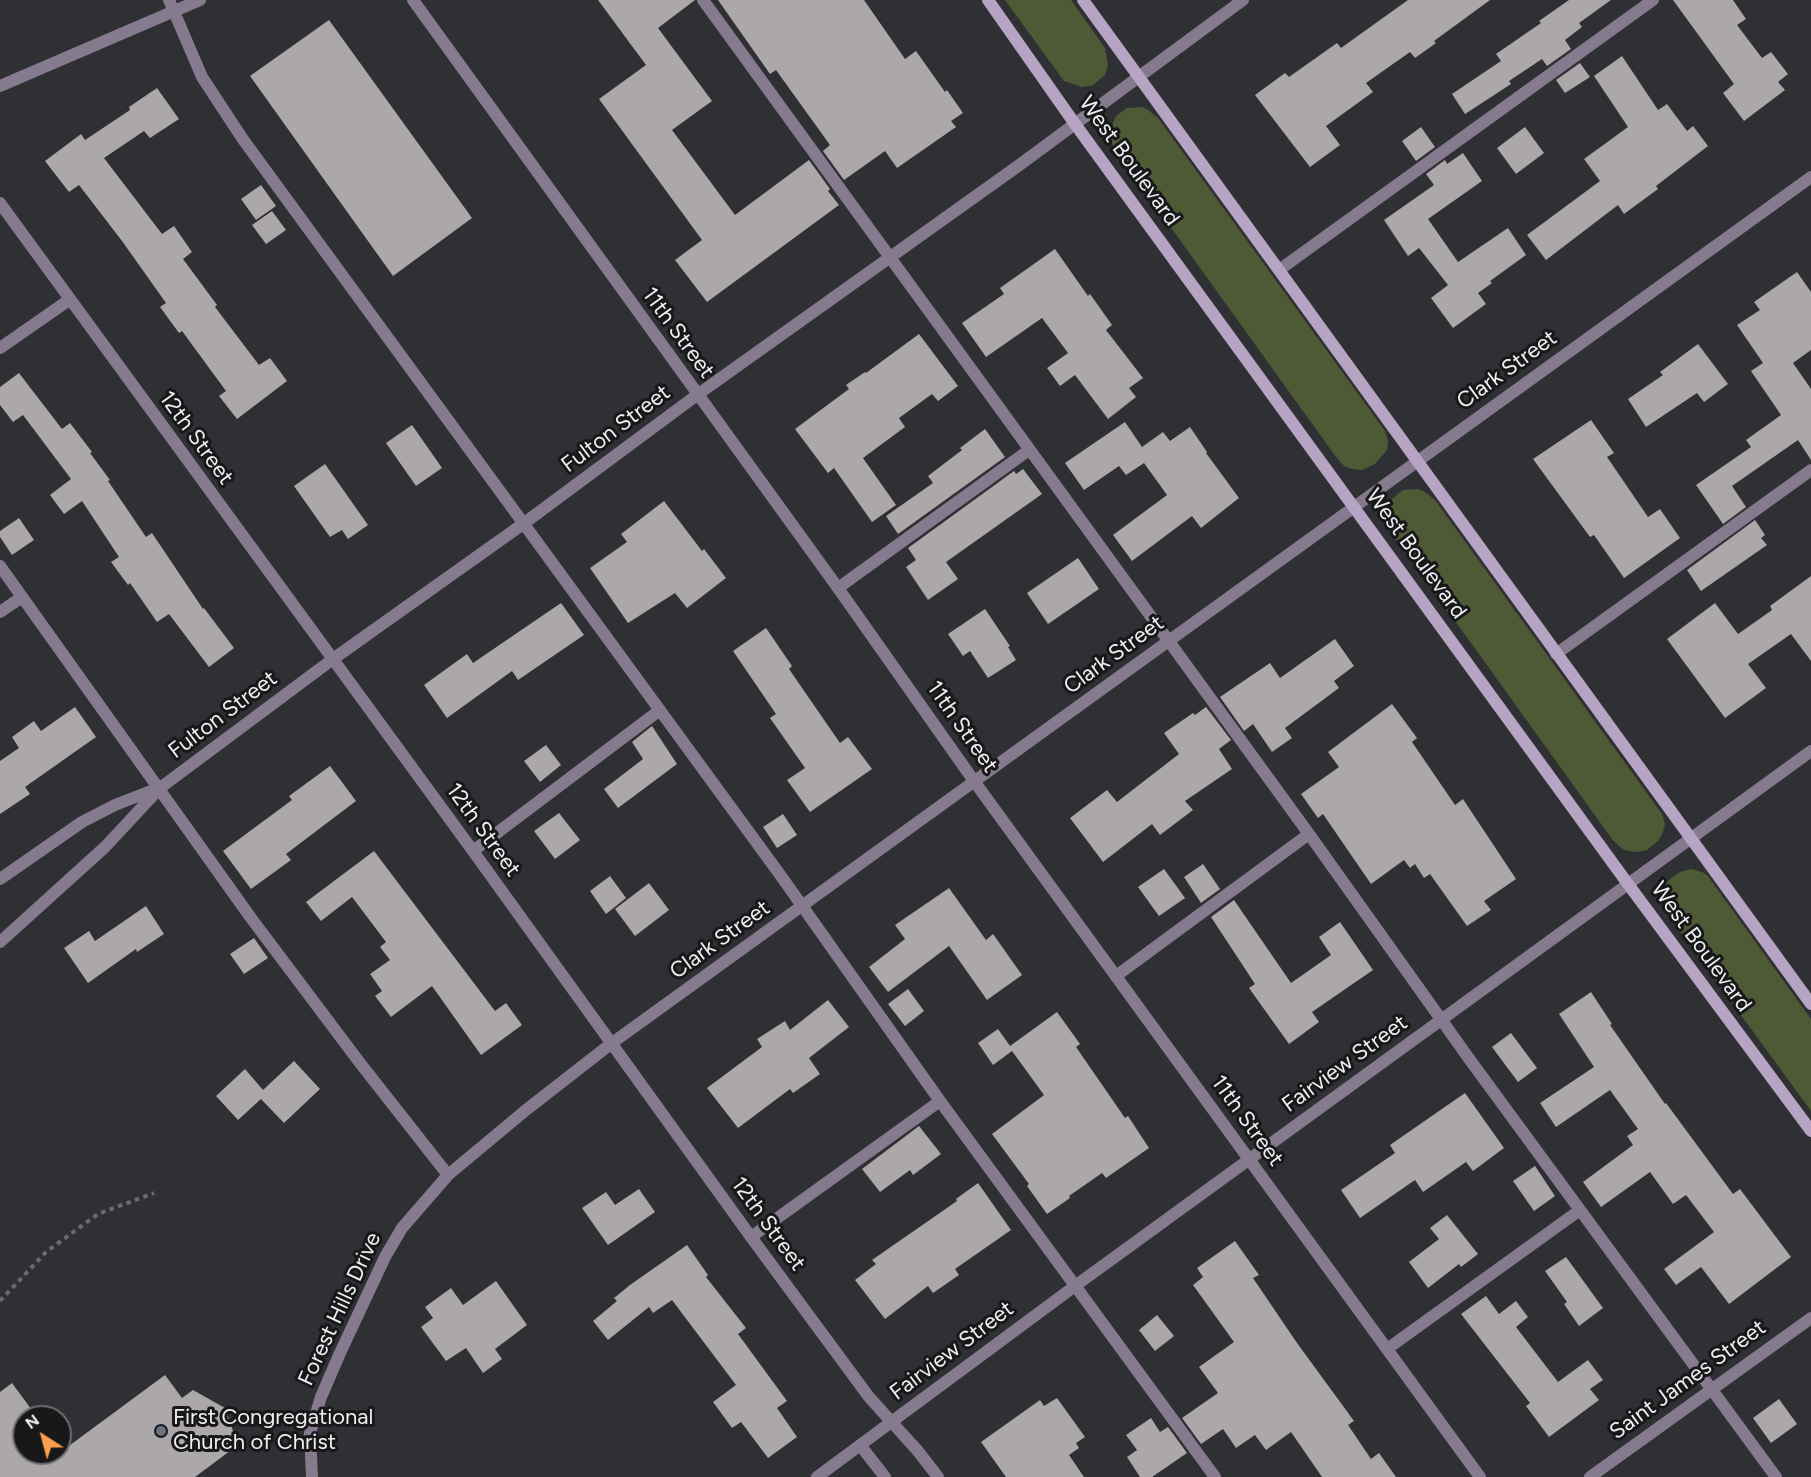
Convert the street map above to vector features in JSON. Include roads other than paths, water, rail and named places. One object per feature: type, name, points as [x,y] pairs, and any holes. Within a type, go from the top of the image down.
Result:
[{"type":"street","points":[[0,86],[171,6],[200,0]]},
{"type":"street","name":"11th Street","points":[[413,0],[427,23],[838,588],[974,781],[1480,1477]]},
{"type":"street","points":[[703,0],[1309,834],[1441,1020],[1776,1477]]},
{"type":"street","name":"West Boulevard","points":[[988,0],[1075,124],[1628,884],[1811,1131]]},
{"type":"street","points":[[1083,0],[1811,1004]]},
{"type":"street","name":"Fulton Street","points":[[0,942],[105,847],[160,788],[333,659],[523,524],[697,395],[1075,124],[1243,0]]},
{"type":"street","points":[[1279,270],[1653,0]]},
{"type":"street","points":[[171,6],[202,77],[225,114],[803,906],[940,1101],[1211,1476]]},
{"type":"street","name":"Clark Street","points":[[447,1175],[612,1043],[1811,177]]},
{"type":"street","name":"12th Street","points":[[0,203],[473,850],[751,1237],[869,1396],[938,1477]]},
{"type":"street","points":[[0,348],[69,300]]},
{"type":"street","points":[[838,588],[1029,450]]},
{"type":"street","points":[[1556,654],[1811,471]]},
{"type":"street","points":[[0,566],[265,936],[447,1175]]},
{"type":"street","points":[[0,612],[22,597]]},
{"type":"street","points":[[473,850],[660,710]]},
{"type":"street","name":"Fairview Street","points":[[817,1477],[1075,1286],[1811,751]]},
{"type":"street","name":"Fulton Street","points":[[0,879],[82,822],[115,805],[160,788]]},
{"type":"street","points":[[1116,976],[1309,834]]},
{"type":"street","points":[[751,1237],[940,1101]]},
{"type":"street","name":"Forest Hills Drive","points":[[312,1477],[310,1433],[321,1397],[340,1353],[385,1257],[402,1228],[447,1175]]},
{"type":"street","points":[[1387,1349],[1580,1210]]},
{"type":"street","name":"Saint James Street","points":[[1590,1477],[1811,1318]]},
{"type":"street","points":[[860,1445],[885,1477]]},
{"type":"place","name":"First Congregational Church of Christ","points":[[161,1431]]}]
